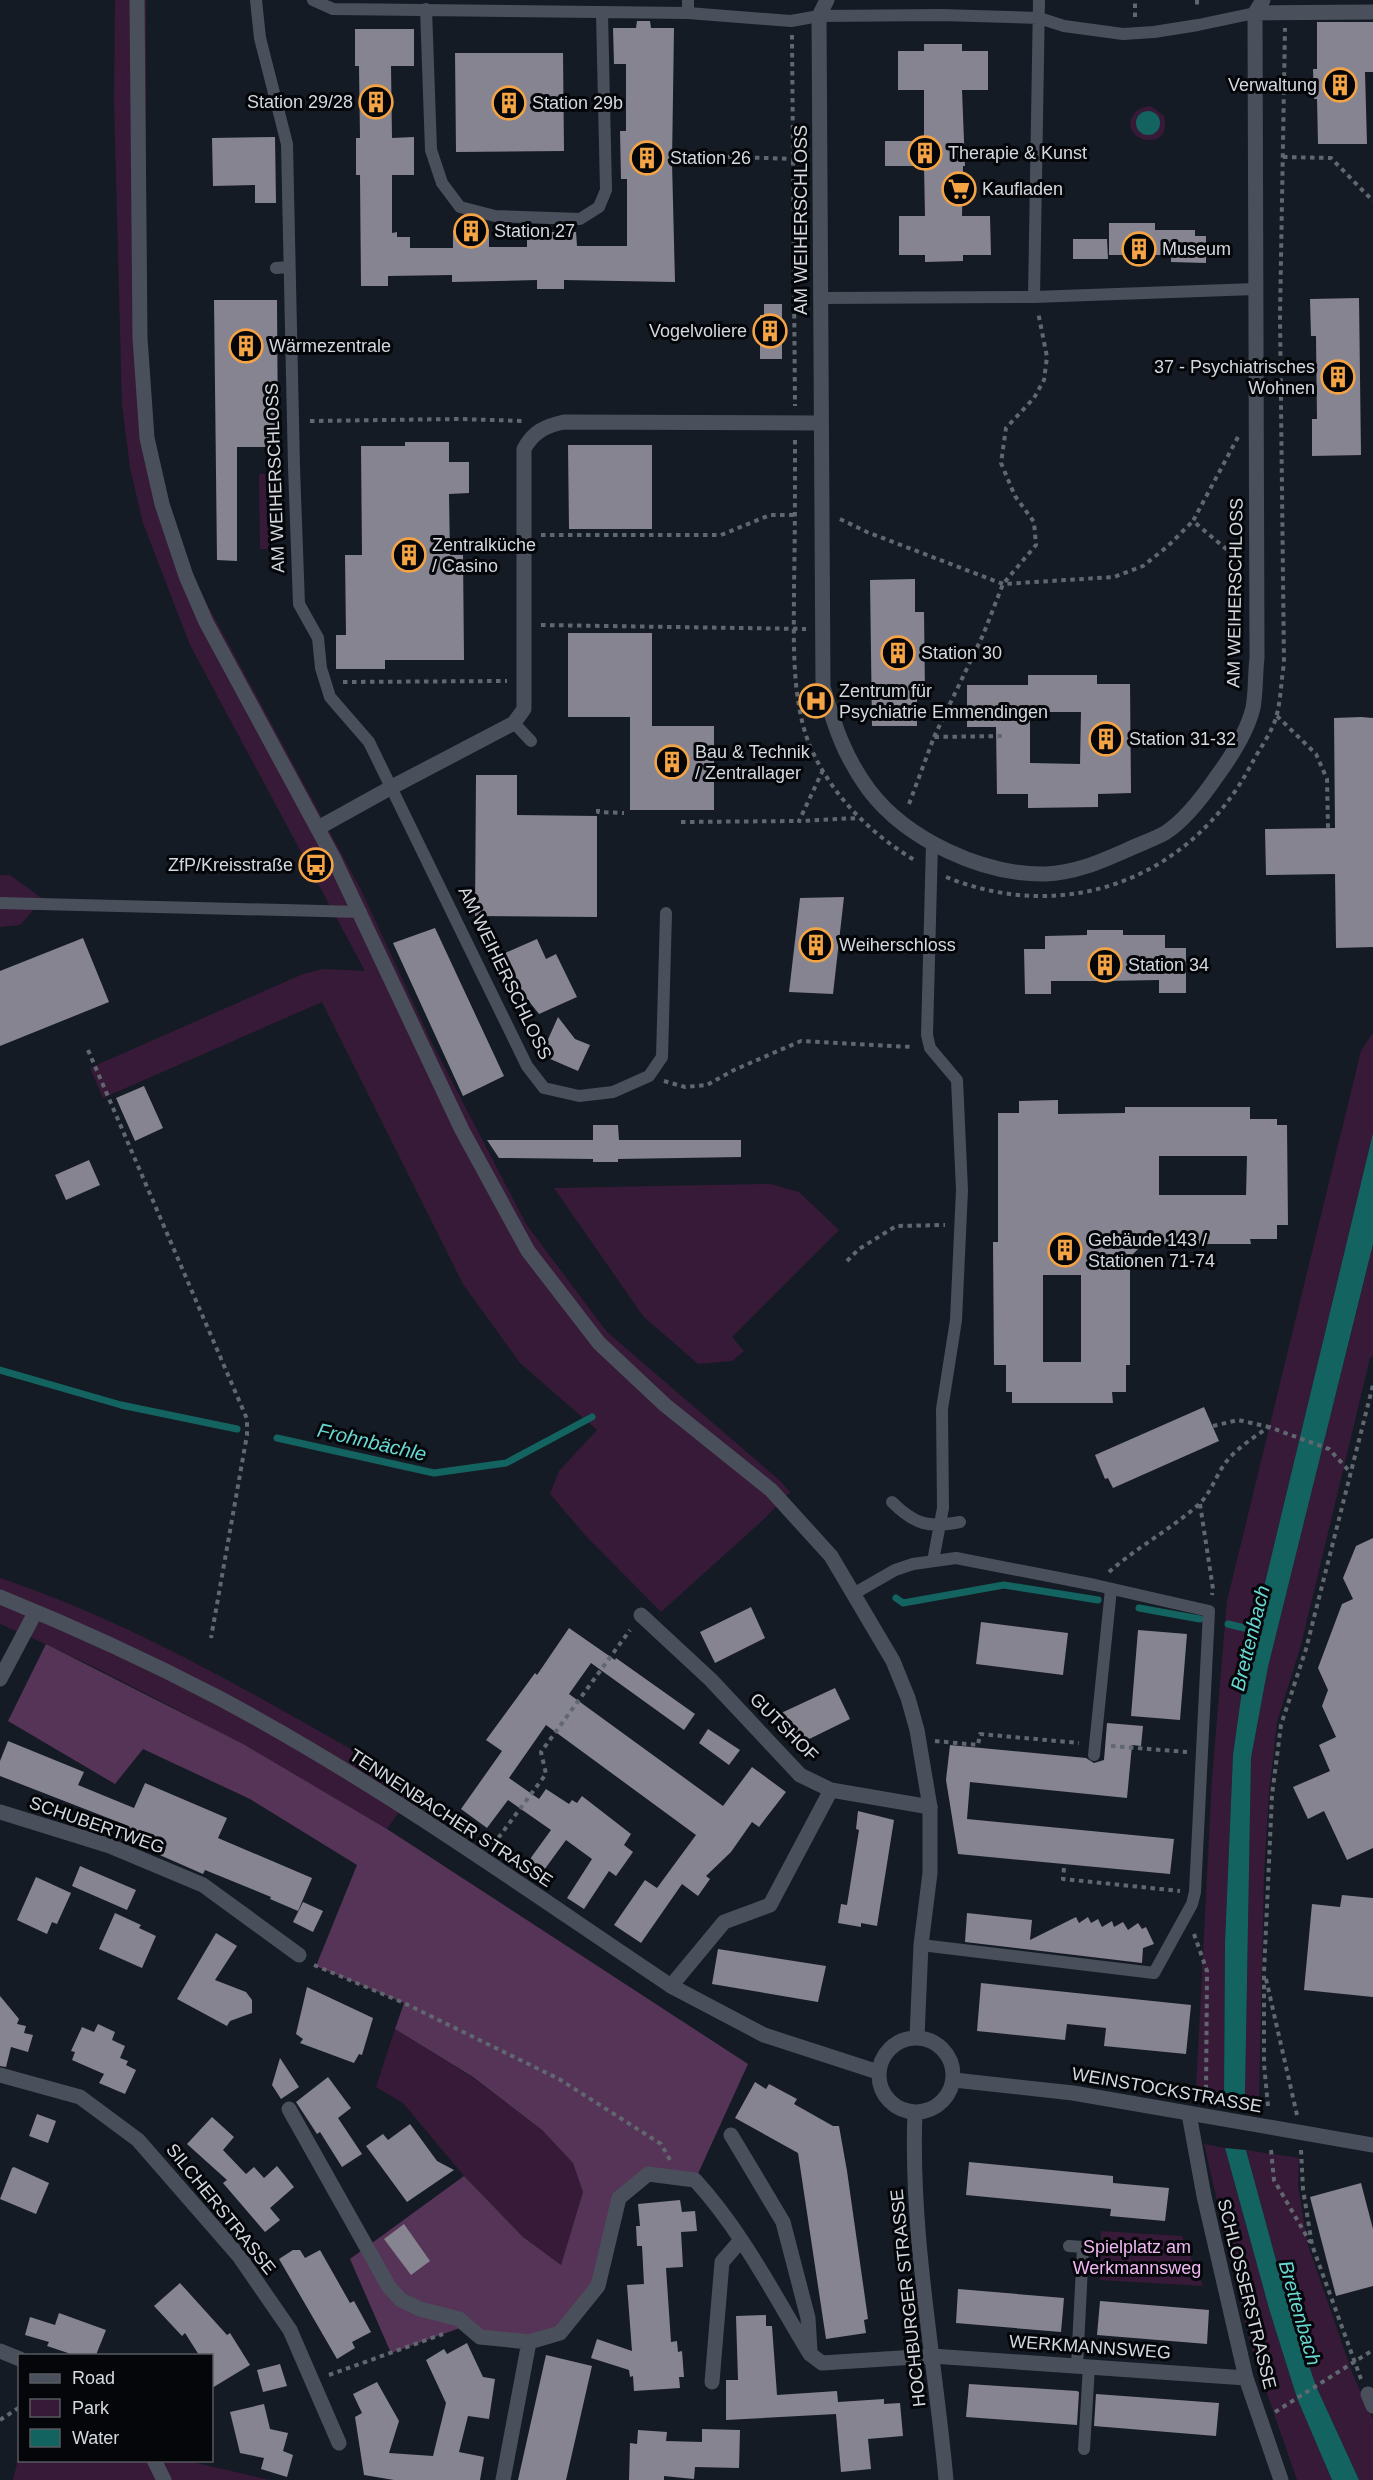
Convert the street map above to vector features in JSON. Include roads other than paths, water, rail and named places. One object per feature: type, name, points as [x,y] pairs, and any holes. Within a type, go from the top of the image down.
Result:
[{"type":"street","points":[[138,0],[140,338],[147,438],[172,539],[206,622],[318,828],[361,912],[467,1140],[528,1251],[599,1343],[665,1405],[771,1490],[831,1556],[893,1660],[908,1698],[917,1730],[930,1807],[930,1873],[921,1946],[916,2037]]},
{"type":"street","name":"AM WEIHERSCHLOSS","points":[[827,0],[819,16],[820,423],[824,687],[839,741],[870,792],[902,822],[932,844],[977,864],[1044,874],[1074,870],[1100,862],[1166,832],[1203,796],[1233,755],[1253,708],[1257,658],[1254,289],[1259,6]]},
{"type":"street","points":[[1259,6],[1286,13],[1373,12]]},
{"type":"street","points":[[318,828],[514,723],[524,709],[523,625],[529,595],[523,535],[524,449],[530,437],[551,425],[564,422],[820,423]]},
{"type":"street","name":"TENNENBACHER STRASSE","points":[[0,1598],[152,1664],[220,1699],[344,1771],[671,1986],[764,2035],[879,2072]]},
{"type":"street","points":[[0,1679],[35,1613]]},
{"type":"street","name":"GUTSHOF","points":[[641,1615],[711,1680],[800,1775],[831,1790],[930,1807]]},
{"type":"street","points":[[671,1986],[724,1922],[770,1905],[831,1790]]},
{"type":"street","name":"SCHUBERTWEG","points":[[0,1812],[110,1846],[203,1885],[299,1955]]},
{"type":"street","points":[[916,2037],[931,2040],[945,2050],[953,2065],[954,2080],[950,2092],[941,2103],[929,2110],[915,2112],[902,2110],[889,2101],[880,2087],[879,2072],[882,2058],[892,2045],[903,2039],[916,2037]]},
{"type":"street","name":"SILCHERSTRASSE","points":[[0,2075],[80,2097],[138,2140],[239,2256],[290,2330],[339,2444]]},
{"type":"street","name":"WEINSTOCKSTRASSE","points":[[954,2080],[1073,2093],[1373,2145]]},
{"type":"street","points":[[289,2109],[389,2287],[401,2300],[411,2305],[463,2322],[480,2337],[529,2343],[560,2333],[598,2286],[619,2198],[648,2174],[679,2176],[695,2180],[712,2198],[741,2240],[810,2354]]},
{"type":"street","name":"HOCHBURGER STRASSE","points":[[915,2112],[914,2158],[946,2480]]},
{"type":"street","name":"SCHLOSSERSTRASSE","points":[[1189,2114],[1204,2196],[1246,2378],[1281,2480]]},
{"type":"street","points":[[731,2135],[783,2222],[808,2318],[810,2354]]},
{"type":"street","points":[[712,2382],[722,2262],[741,2240]]},
{"type":"street","points":[[503,2480],[529,2343]]},
{"type":"street","points":[[0,2351],[18,2358]]},
{"type":"street","name":"WERKMANNSWEG","points":[[810,2354],[822,2363],[932,2356],[1246,2378]]},
{"type":"street","points":[[155,2462],[164,2480]]},
{"type":"lane","name":"AM WEIHERSCHLOSS","points":[[256,0],[260,38],[287,144],[299,604],[318,638],[324,683],[330,697],[369,742],[527,1066],[543,1088],[579,1096],[613,1092],[649,1076],[663,1057],[666,913]]},
{"type":"lane","points":[[313,0],[333,9],[377,4],[426,9],[602,14],[688,13],[792,21],[819,16],[941,15],[1039,18],[1064,26],[1123,34],[1187,27],[1259,6]]},
{"type":"lane","points":[[688,0],[688,13]]},
{"type":"lane","points":[[1034,297],[1039,0]]},
{"type":"lane","points":[[426,9],[431,150],[442,183],[460,207],[495,216],[526,218],[580,219],[599,207],[606,190],[602,14]]},
{"type":"lane","points":[[276,268],[289,267]]},
{"type":"lane","points":[[821,298],[1034,297],[1254,289]]},
{"type":"lane","points":[[514,723],[531,741]]},
{"type":"lane","points":[[932,844],[927,1035],[930,1048],[957,1080],[961,1224],[956,1320],[942,1409],[943,1508],[933,1561]]},
{"type":"lane","points":[[0,903],[361,912]]},
{"type":"lane","points":[[892,1502],[910,1519],[939,1526],[960,1522]]},
{"type":"lane","points":[[855,1593],[895,1570],[912,1564],[965,1559],[1209,1611],[1194,1898],[1154,1973],[921,1946]]},
{"type":"lane","points":[[1094,1755],[1111,1589]]},
{"type":"lane","points":[[1069,2246],[1083,2247],[1084,2449]]},
{"type":"water","points":[[1148,111],[1153,112],[1159,118],[1159,128],[1153,134],[1148,135],[1143,134],[1137,128],[1136,123],[1137,118],[1143,112]]},
{"type":"water","points":[[1373,1133],[1373,1244],[1268,1667],[1251,1758],[1245,2095],[1224,2093],[1225,1942],[1233,1755],[1246,1662]]},
{"type":"water","points":[[1225,2148],[1246,2150],[1288,2304],[1316,2386],[1359,2480],[1332,2480],[1297,2398],[1270,2312]]},
{"type":"waterway","name":"Frohnbächle","points":[[0,1370],[121,1405],[237,1429]]},
{"type":"waterway","name":"Frohnbächle","points":[[277,1438],[434,1473],[506,1463],[592,1417]]},
{"type":"waterway","name":"Frohnbächle","points":[[896,1598],[903,1603],[1004,1585],[1098,1600]]},
{"type":"waterway","name":"Frohnbächle","points":[[1139,1608],[1200,1619]]},
{"type":"waterway","name":"Frohnbächle","points":[[1228,1624],[1261,1632]]},
{"type":"place","name":"Verwaltung","points":[[1340,85]]},
{"type":"place","name":"Station 29/28","points":[[376,102]]},
{"type":"place","name":"Station 29b","points":[[509,103]]},
{"type":"place","name":"Therapie & Kunst","points":[[925,153]]},
{"type":"place","name":"Station 26","points":[[647,158]]},
{"type":"place","name":"Kaufladen","points":[[959,189]]},
{"type":"place","name":"Station 27","points":[[471,231]]},
{"type":"place","name":"Museum","points":[[1139,249]]},
{"type":"place","name":"Vogelvoliere","points":[[770,331]]},
{"type":"place","name":"Wärmezentrale","points":[[246,346]]},
{"type":"place","name":"37 - Psychiatrisches Wohnen","points":[[1338,377]]},
{"type":"place","name":"Zentralküche / Casino","points":[[409,555]]},
{"type":"place","name":"Station 30","points":[[898,653]]},
{"type":"place","name":"Zentrum für Psychiatrie Emmendingen","points":[[816,701]]},
{"type":"place","name":"Station 31-32","points":[[1106,739]]},
{"type":"place","name":"Bau & Technik / Zentrallager","points":[[672,762]]},
{"type":"place","name":"ZfP/Kreisstraße","points":[[316,865]]},
{"type":"place","name":"Weiherschloss","points":[[816,945]]},
{"type":"place","name":"Station 34","points":[[1105,965]]},
{"type":"place","name":"Gebäude 143 / Stationen 71-74","points":[[1065,1250]]},
{"type":"water label","name":"Brettenbach","points":[[1250,1638]]},
{"type":"water label","name":"Brettenbach","points":[[1300,2313]]},
{"type":"park label","name":"Spielplatz am Werkmannsweg","points":[[1137,2257]]}]
